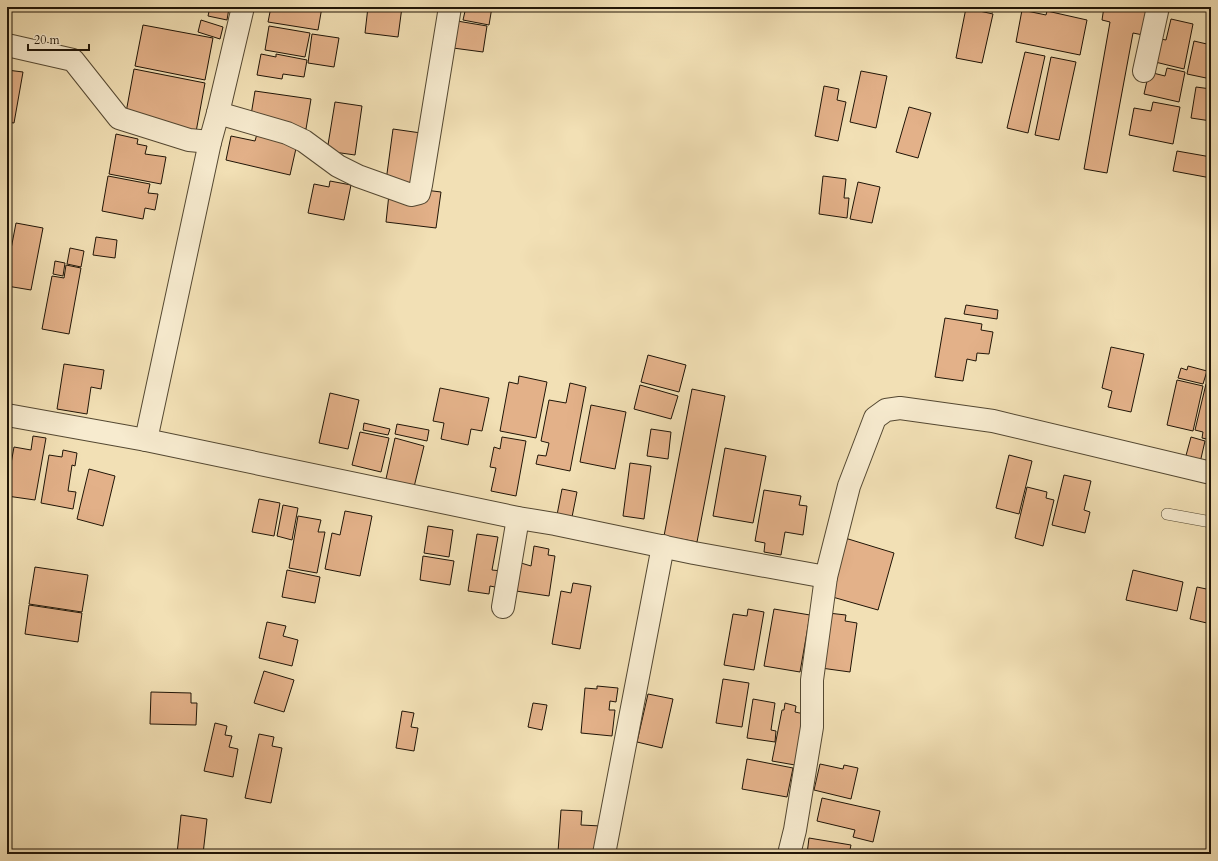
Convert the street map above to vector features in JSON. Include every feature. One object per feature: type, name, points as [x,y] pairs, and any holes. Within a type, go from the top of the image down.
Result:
[{"type":"street","points":[[146,440],[210,142],[243,7]]},
{"type":"street","points":[[218,113],[287,133],[304,141],[338,166],[358,176],[412,195],[419,193],[450,7]]},
{"type":"street","points":[[1144,71],[1158,7]]},
{"type":"street","points":[[7,46],[73,60],[119,118],[189,140],[210,142]]},
{"type":"street","points":[[789,854],[795,830],[812,727],[812,680],[826,578],[849,486],[875,418],[886,410],[900,408],[992,421],[1211,473]]},
{"type":"street","points":[[7,415],[146,440],[518,518],[826,578]]},
{"type":"street","points":[[503,608],[518,518]]},
{"type":"street","points":[[604,854],[663,546]]},
{"type":"lane","points":[[1167,514],[1211,522]]},
{"type":"building","points":[[210,7],[229,8],[227,20],[208,16]]},
{"type":"building","points":[[271,7],[322,7],[318,30],[268,22]]},
{"type":"building","points":[[368,7],[402,7],[398,37],[365,33]]},
{"type":"building","points":[[466,7],[492,7],[489,25],[463,20]]},
{"type":"building","points":[[970,7],[994,7],[993,12]]},
{"type":"building","points":[[1104,7],[1149,7],[1143,35],[1133,33],[1107,173],[1084,169],[1110,22],[1102,20]]},
{"type":"building","points":[[966,8],[993,14],[982,63],[956,58]]},
{"type":"building","points":[[1022,10],[1046,15],[1047,11],[1087,20],[1080,55],[1016,42]]},
{"type":"building","points":[[1171,19],[1193,24],[1184,69],[1151,61],[1155,38],[1166,40]]},
{"type":"building","points":[[201,20],[223,27],[220,39],[198,32]]},
{"type":"building","points":[[457,21],[487,26],[483,52],[453,48]]},
{"type":"building","points":[[143,25],[213,38],[205,80],[135,66]]},
{"type":"building","points":[[269,26],[310,33],[305,57],[265,50]]},
{"type":"building","points":[[312,34],[339,38],[334,67],[308,63]]},
{"type":"building","points":[[1194,41],[1211,45],[1211,79],[1187,74]]},
{"type":"building","points":[[1025,52],[1045,56],[1028,133],[1007,128]]},
{"type":"building","points":[[261,54],[276,57],[276,54],[307,60],[304,77],[283,74],[282,79],[257,75]]},
{"type":"building","points":[[1051,57],[1076,62],[1059,140],[1035,135]]},
{"type":"building","points":[[1167,68],[1185,72],[1179,102],[1144,94],[1149,72],[1165,76]]},
{"type":"building","points":[[134,69],[205,83],[196,132],[125,118]]},
{"type":"building","points":[[7,70],[23,72],[14,123],[7,122]]},
{"type":"building","points":[[861,71],[887,76],[876,128],[850,122]]},
{"type":"building","points":[[824,86],[839,89],[837,100],[846,102],[838,141],[815,136]]},
{"type":"building","points":[[1196,87],[1211,89],[1211,121],[1191,118]]},
{"type":"building","points":[[255,91],[311,99],[306,129],[250,121]]},
{"type":"building","points":[[335,102],[362,106],[355,155],[327,151]]},
{"type":"building","points":[[1153,102],[1180,107],[1173,144],[1129,135],[1134,108],[1151,111]]},
{"type":"building","points":[[909,107],[931,113],[918,158],[896,152]]},
{"type":"building","points":[[393,129],[421,133],[413,185],[386,181]]},
{"type":"building","points":[[116,134],[138,139],[137,144],[147,146],[145,154],[166,157],[161,184],[109,174]]},
{"type":"building","points":[[257,134],[297,144],[290,175],[226,160],[231,136],[255,141]]},
{"type":"building","points":[[1177,151],[1211,157],[1211,178],[1173,171]]},
{"type":"building","points":[[108,176],[150,184],[148,193],[158,194],[155,210],[145,208],[143,219],[102,211]]},
{"type":"building","points":[[823,176],[846,179],[844,198],[849,198],[847,218],[819,214]]},
{"type":"building","points":[[330,181],[351,185],[344,220],[308,213],[314,184],[329,187]]},
{"type":"building","points":[[858,182],[880,187],[872,223],[850,219]]},
{"type":"building","points":[[425,190],[441,192],[436,228],[386,222],[389,194]]},
{"type":"building","points":[[16,223],[43,228],[31,290],[7,286],[7,270]]},
{"type":"building","points":[[96,237],[117,240],[115,258],[93,255]]},
{"type":"building","points":[[70,248],[84,251],[81,267],[67,264]]},
{"type":"building","points":[[55,261],[65,263],[63,276],[53,274]]},
{"type":"building","points":[[66,265],[81,268],[69,334],[42,329],[52,276],[64,278]]},
{"type":"building","points":[[966,305],[998,310],[997,319],[964,314]]},
{"type":"building","points":[[945,318],[982,324],[981,330],[993,332],[989,354],[977,353],[976,361],[967,359],[963,381],[935,377]]},
{"type":"building","points":[[1111,347],[1144,354],[1131,412],[1108,407],[1112,391],[1102,388]]},
{"type":"building","points":[[648,355],[686,365],[679,392],[641,382]]},
{"type":"building","points":[[64,364],[104,370],[101,389],[91,387],[87,414],[57,409]]},
{"type":"building","points":[[1188,366],[1207,371],[1203,384],[1178,378],[1181,368],[1187,370]]},
{"type":"building","points":[[519,376],[547,382],[536,438],[500,431],[509,382],[518,384]]},
{"type":"building","points":[[1177,380],[1203,386],[1193,431],[1167,425]]},
{"type":"building","points":[[570,383],[586,387],[570,471],[536,464],[538,455],[546,456],[549,443],[541,441],[549,400],[566,403]]},
{"type":"building","points":[[1206,384],[1211,386],[1211,440],[1202,438],[1203,432],[1195,430]]},
{"type":"building","points":[[640,385],[678,396],[671,419],[634,409]]},
{"type":"building","points":[[440,388],[489,398],[482,431],[471,429],[468,445],[441,439],[444,423],[433,421]]},
{"type":"building","points":[[692,389],[725,396],[697,542],[664,536]]},
{"type":"building","points":[[330,393],[359,400],[348,449],[319,443]]},
{"type":"building","points":[[591,405],[626,412],[615,469],[580,462]]},
{"type":"building","points":[[364,423],[390,429],[388,435],[363,430]]},
{"type":"building","points":[[397,424],[429,430],[427,441],[395,434]]},
{"type":"building","points":[[651,429],[671,432],[668,459],[647,456]]},
{"type":"building","points":[[360,432],[389,438],[381,472],[352,465]]},
{"type":"building","points":[[33,436],[46,438],[35,500],[7,496],[7,486],[14,447],[31,450]]},
{"type":"building","points":[[502,437],[526,441],[516,496],[491,491],[496,468],[490,467],[494,447],[500,449]]},
{"type":"building","points":[[1191,437],[1205,441],[1199,467],[1184,463]]},
{"type":"building","points":[[395,438],[424,446],[414,487],[386,479]]},
{"type":"building","points":[[725,448],[766,456],[753,523],[713,516]]},
{"type":"building","points":[[63,450],[77,453],[75,466],[72,465],[68,491],[76,492],[73,509],[41,503],[49,455],[62,457]]},
{"type":"building","points":[[1009,455],[1032,461],[1019,514],[996,508]]},
{"type":"building","points":[[630,463],[651,466],[644,519],[623,516]]},
{"type":"building","points":[[89,469],[115,476],[103,526],[77,519]]},
{"type":"building","points":[[1064,475],[1091,481],[1084,510],[1090,512],[1085,533],[1052,525]]},
{"type":"building","points":[[1027,487],[1047,492],[1046,498],[1054,500],[1043,546],[1015,538]]},
{"type":"building","points":[[562,489],[577,492],[572,517],[557,515]]},
{"type":"building","points":[[764,490],[801,496],[799,505],[807,506],[803,535],[785,532],[781,555],[764,552],[765,543],[755,541]]},
{"type":"building","points":[[259,499],[280,503],[274,536],[252,532]]},
{"type":"building","points":[[283,505],[298,508],[292,540],[277,536]]},
{"type":"building","points":[[345,511],[372,516],[360,576],[325,569],[332,533],[340,535]]},
{"type":"building","points":[[298,516],[321,520],[318,532],[325,532],[317,573],[289,568]]},
{"type":"building","points":[[428,526],[453,530],[449,557],[424,553]]},
{"type":"building","points":[[477,534],[498,537],[492,570],[502,571],[500,588],[490,586],[489,594],[468,591]]},
{"type":"building","points":[[845,538],[894,553],[878,610],[829,596]]},
{"type":"building","points":[[534,546],[549,549],[548,555],[555,556],[549,596],[516,591],[521,563],[531,566]]},
{"type":"building","points":[[423,556],[454,561],[450,585],[420,580]]},
{"type":"building","points":[[35,567],[88,575],[82,612],[29,604]]},
{"type":"building","points":[[287,570],[320,577],[315,603],[282,597]]},
{"type":"building","points":[[1133,570],[1183,582],[1177,611],[1126,600]]},
{"type":"building","points":[[573,583],[591,586],[580,649],[552,644],[561,591],[571,593]]},
{"type":"building","points":[[1197,587],[1211,590],[1211,624],[1190,619]]},
{"type":"building","points":[[29,605],[82,613],[78,642],[25,634]]},
{"type":"building","points":[[748,609],[764,612],[754,670],[724,665],[733,614],[747,616]]},
{"type":"building","points":[[774,609],[810,615],[800,672],[764,666]]},
{"type":"building","points":[[828,613],[846,615],[845,621],[857,623],[850,672],[821,668]]},
{"type":"building","points":[[267,622],[286,626],[283,636],[298,640],[292,666],[259,658]]},
{"type":"building","points":[[264,671],[294,680],[284,712],[254,703]]},
{"type":"building","points":[[723,679],[749,683],[742,727],[716,723]]},
{"type":"building","points":[[597,686],[618,688],[616,702],[610,701],[609,710],[615,710],[612,736],[581,733],[585,688],[597,689]]},
{"type":"building","points":[[151,692],[191,693],[191,703],[197,703],[196,725],[150,724]]},
{"type":"building","points":[[648,694],[673,699],[662,748],[637,742]]},
{"type":"building","points":[[753,699],[775,703],[771,730],[776,731],[775,742],[747,738]]},
{"type":"building","points":[[533,703],[547,705],[542,730],[528,727]]},
{"type":"building","points":[[785,703],[796,706],[795,712],[804,714],[795,765],[772,761],[782,710],[784,710]]},
{"type":"building","points":[[402,711],[414,713],[411,727],[418,728],[414,751],[396,748]]},
{"type":"building","points":[[215,723],[227,726],[225,735],[232,736],[229,747],[238,749],[233,777],[204,771]]},
{"type":"building","points":[[259,734],[274,737],[272,746],[282,748],[271,803],[245,798]]},
{"type":"building","points":[[747,759],[793,768],[787,797],[742,789]]},
{"type":"building","points":[[820,764],[843,769],[844,765],[858,768],[851,799],[814,790]]},
{"type":"building","points":[[822,798],[880,811],[873,842],[853,837],[855,830],[817,821]]},
{"type":"building","points":[[561,810],[582,811],[581,825],[601,826],[599,854],[558,852]]},
{"type":"building","points":[[181,815],[207,819],[203,854],[177,854]]},
{"type":"building","points":[[809,838],[851,845],[849,854],[807,854]]}]
